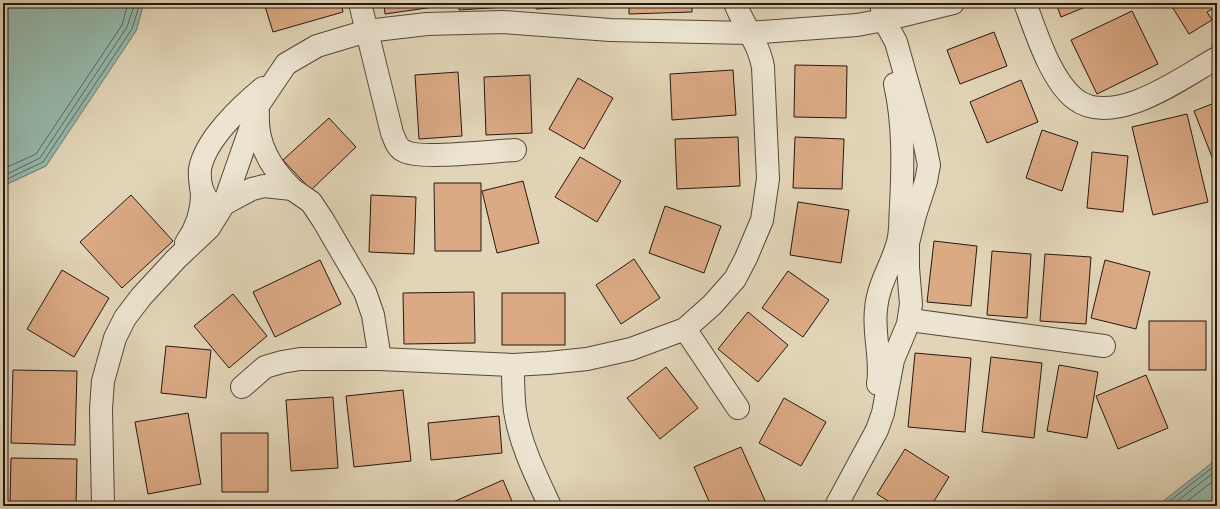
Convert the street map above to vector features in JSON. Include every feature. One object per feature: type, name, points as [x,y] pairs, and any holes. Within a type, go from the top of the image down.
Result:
[{"type":"street","points":[[360,3],[392,133],[397,145],[403,151],[425,156],[515,150]]},
{"type":"street","points":[[242,387],[266,367],[282,362],[300,359],[380,359],[513,365],[587,359],[631,349],[685,329],[712,305],[735,279],[746,258],[762,220],[768,179],[765,85],[761,54],[735,3]]},
{"type":"street","points":[[103,506],[102,388],[113,345],[125,318],[141,297],[176,259],[209,228],[224,204],[259,104],[274,79],[286,64],[316,46],[367,31],[427,24],[503,22],[610,30],[749,33],[857,25],[881,9],[953,3]]},
{"type":"street","points":[[1025,3],[1038,38],[1059,79],[1075,99],[1092,107],[1105,108],[1135,102],[1151,96],[1217,58]]},
{"type":"street","points":[[836,506],[877,430],[883,413],[893,360],[910,320],[911,304],[908,243],[926,181],[928,158],[896,42],[881,9]]},
{"type":"street","points":[[821,506],[834,491],[847,469],[870,419],[875,402],[880,363],[875,331],[877,299],[898,240],[902,183],[902,130],[899,101],[886,48],[881,9]]},
{"type":"street","points":[[176,259],[192,235],[196,224],[201,204],[200,170],[208,149],[233,116],[274,79]]},
{"type":"street","points":[[259,104],[258,120],[260,136],[272,166]]},
{"type":"street","points":[[208,149],[221,144],[243,147],[260,155],[292,189],[311,202],[365,292],[373,315],[380,359]]},
{"type":"street","points":[[201,186],[208,201],[214,205],[224,204],[252,189],[264,186],[292,189]]},
{"type":"street","points":[[910,320],[1104,346]]},
{"type":"street","points":[[685,329],[738,408]]},
{"type":"street","points":[[513,365],[515,412],[536,476],[550,506]]},
{"type":"water","points":[[3,3],[144,3],[136,31],[46,166],[3,186]]},
{"type":"water","points":[[1217,459],[1217,506],[1157,506]]},
{"type":"building","points":[[264,3],[341,3],[343,12],[273,32]]},
{"type":"building","points":[[384,3],[433,3],[434,7],[385,14]]},
{"type":"building","points":[[459,3],[505,3],[506,7],[459,10]]},
{"type":"building","points":[[536,3],[586,3],[587,7],[536,9]]},
{"type":"building","points":[[629,3],[692,3],[692,12],[629,14]]},
{"type":"building","points":[[1056,3],[1095,3],[1061,17]]},
{"type":"building","points":[[1174,3],[1217,3],[1217,6],[1207,12],[1212,20],[1189,34],[1171,5]]},
{"type":"building","points":[[1132,11],[1158,64],[1097,94],[1071,40]]},
{"type":"building","points":[[994,32],[1007,66],[960,84],[947,50]]},
{"type":"building","points":[[795,65],[847,66],[846,118],[794,117]]},
{"type":"building","points":[[733,70],[736,115],[672,120],[670,74]]},
{"type":"building","points":[[458,72],[462,136],[419,139],[415,75]]},
{"type":"building","points":[[530,75],[532,133],[486,135],[484,77]]},
{"type":"building","points":[[578,78],[613,98],[584,149],[549,129]]},
{"type":"building","points":[[1021,80],[1038,122],[987,143],[970,102]]},
{"type":"building","points":[[1217,102],[1217,161],[1214,162],[1194,111]]},
{"type":"building","points":[[1187,114],[1208,202],[1153,215],[1132,127]]},
{"type":"building","points":[[329,118],[356,147],[311,190],[283,160]]},
{"type":"building","points":[[1042,130],[1078,142],[1062,191],[1026,178]]},
{"type":"building","points":[[738,137],[740,186],[677,189],[675,139]]},
{"type":"building","points":[[795,137],[844,139],[842,189],[793,188]]},
{"type":"building","points":[[1092,152],[1128,156],[1123,212],[1087,208]]},
{"type":"building","points":[[580,157],[621,181],[597,222],[555,197]]},
{"type":"building","points":[[523,181],[539,243],[497,253],[482,191]]},
{"type":"building","points":[[434,183],[481,183],[481,251],[435,251]]},
{"type":"building","points":[[131,195],[173,241],[122,288],[80,242]]},
{"type":"building","points":[[371,195],[416,197],[414,254],[369,252]]},
{"type":"building","points":[[798,202],[849,210],[841,263],[790,255]]},
{"type":"building","points":[[665,206],[721,226],[704,273],[649,253]]},
{"type":"building","points":[[934,241],[977,246],[971,306],[927,302]]},
{"type":"building","points":[[992,251],[1031,254],[1027,318],[987,315]]},
{"type":"building","points":[[1045,254],[1091,257],[1086,324],[1040,321]]},
{"type":"building","points":[[634,259],[660,298],[621,324],[596,285]]},
{"type":"building","points":[[320,260],[341,304],[275,337],[253,292]]},
{"type":"building","points":[[1105,260],[1150,272],[1136,329],[1091,318]]},
{"type":"building","points":[[62,270],[109,298],[74,357],[27,329]]},
{"type":"building","points":[[788,271],[829,300],[803,337],[762,308]]},
{"type":"building","points":[[474,292],[475,343],[404,344],[403,293]]},
{"type":"building","points":[[502,293],[565,293],[565,345],[502,345]]},
{"type":"building","points":[[233,294],[267,336],[229,368],[194,326]]},
{"type":"building","points":[[748,312],[788,345],[758,382],[718,349]]},
{"type":"building","points":[[1149,321],[1206,321],[1206,370],[1149,370]]},
{"type":"building","points":[[166,346],[211,350],[206,398],[161,393]]},
{"type":"building","points":[[915,353],[971,358],[965,432],[908,427]]},
{"type":"building","points":[[991,357],[1042,363],[1034,438],[982,432]]},
{"type":"building","points":[[1059,365],[1098,372],[1087,438],[1047,431]]},
{"type":"building","points":[[666,367],[698,408],[660,439],[627,398]]},
{"type":"building","points":[[13,370],[77,371],[75,445],[11,443]]},
{"type":"building","points":[[1146,375],[1168,428],[1118,449],[1096,396]]},
{"type":"building","points":[[403,390],[411,461],[354,467],[346,396]]},
{"type":"building","points":[[333,397],[338,468],[291,471],[286,400]]},
{"type":"building","points":[[784,398],[826,422],[801,466],[759,443]]},
{"type":"building","points":[[188,413],[201,484],[148,494],[135,422]]},
{"type":"building","points":[[499,416],[502,453],[431,460],[428,423]]},
{"type":"building","points":[[221,433],[268,433],[268,492],[222,492]]},
{"type":"building","points":[[741,447],[766,503],[760,506],[711,506],[694,467]]},
{"type":"building","points":[[905,449],[949,477],[931,506],[896,506],[877,494]]},
{"type":"building","points":[[11,458],[77,459],[76,506],[10,506]]},
{"type":"building","points":[[503,480],[514,506],[444,506]]}]
